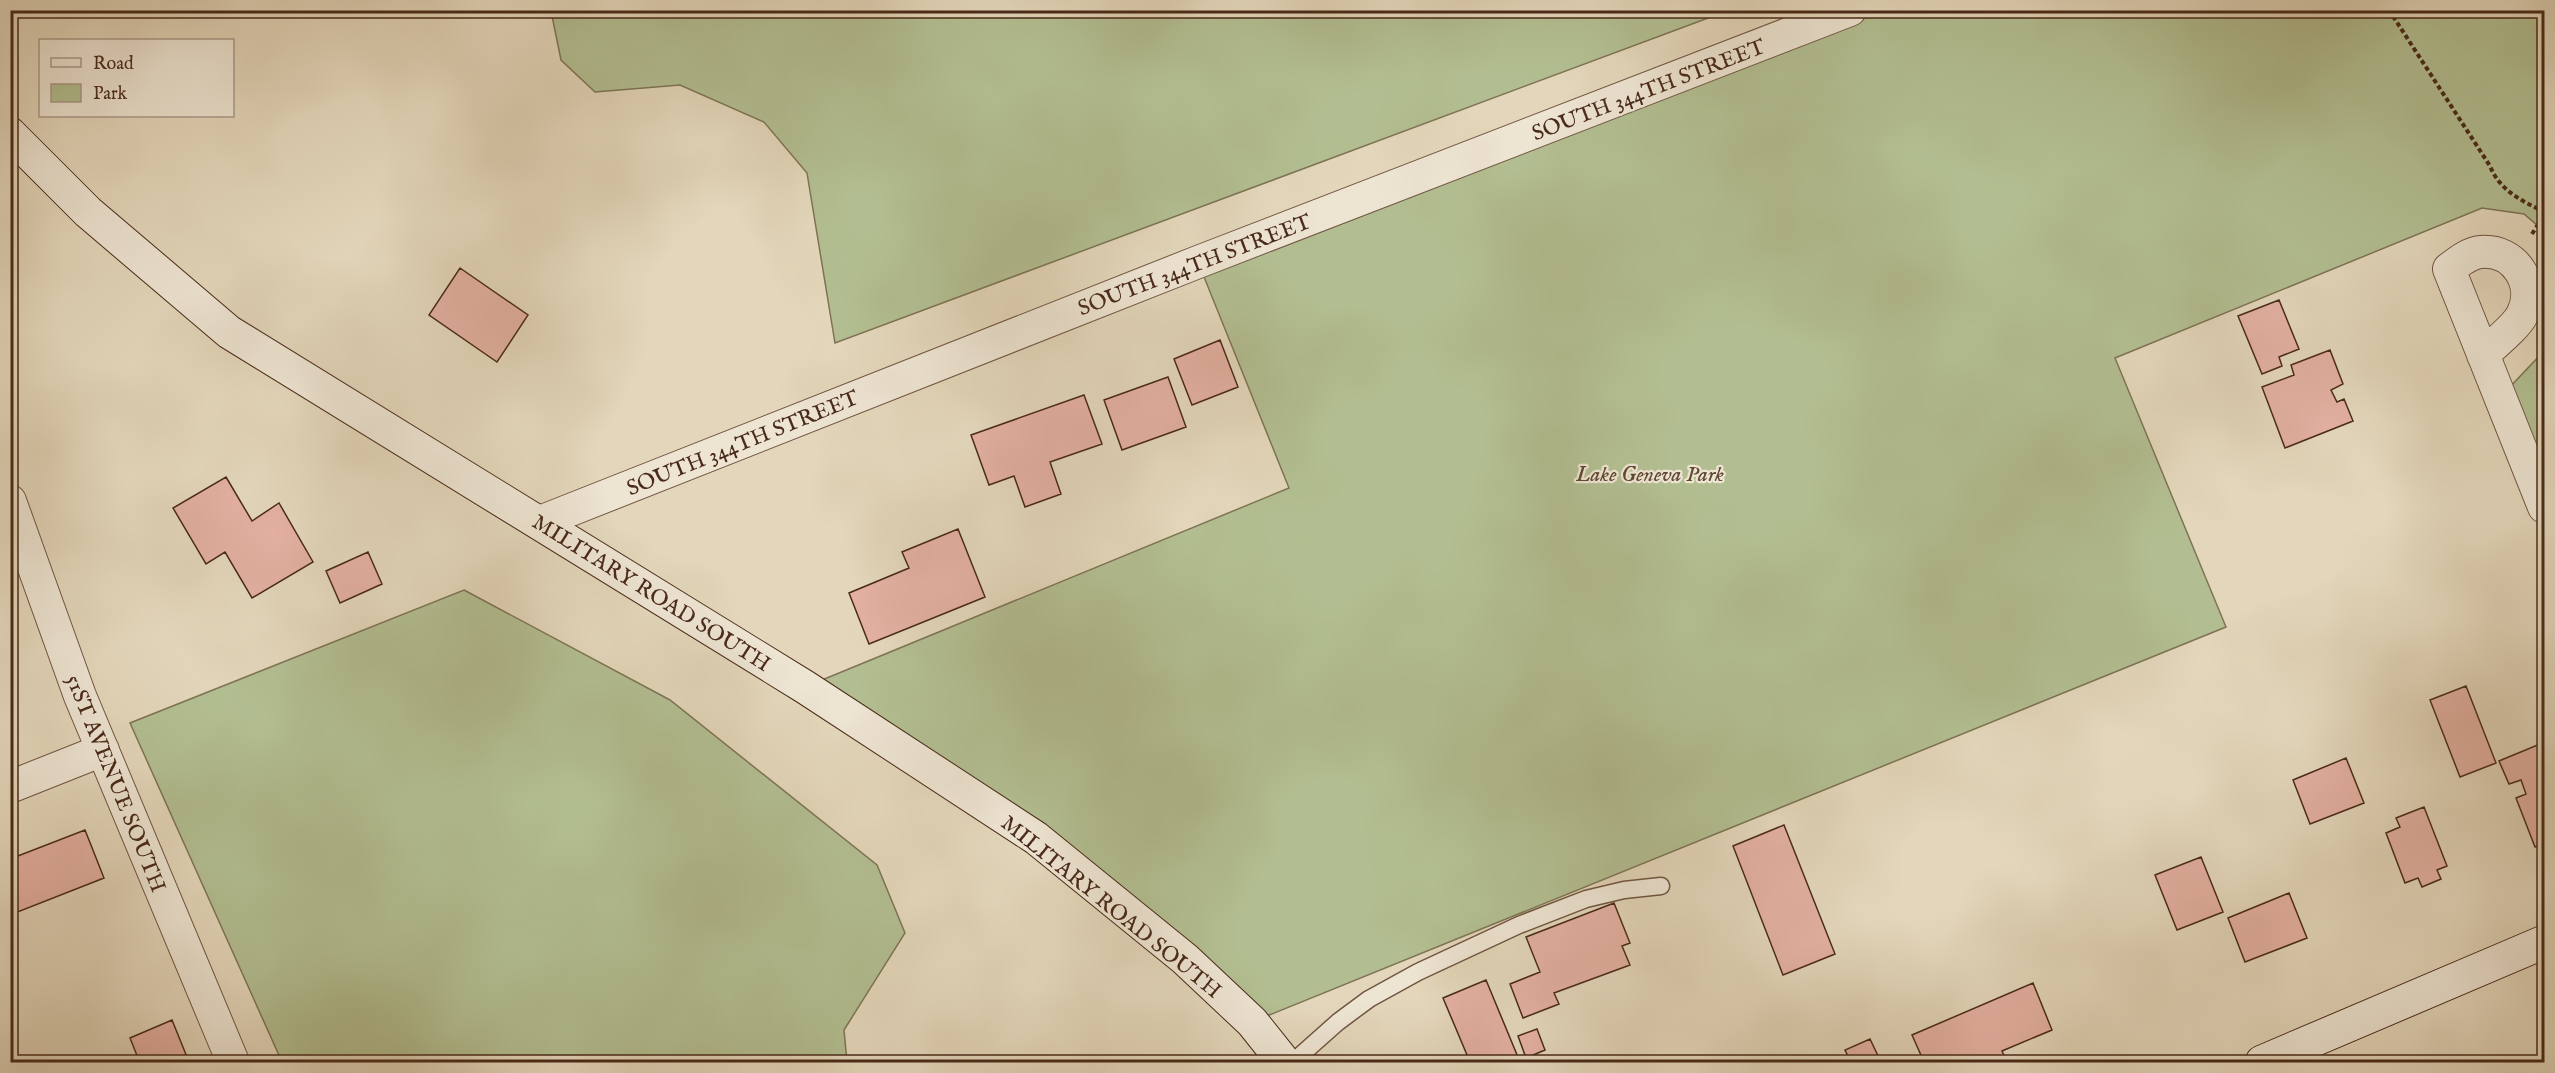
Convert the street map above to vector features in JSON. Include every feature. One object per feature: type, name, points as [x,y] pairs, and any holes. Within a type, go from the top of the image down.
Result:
[{"type":"main road","name":"MILITARY ROAD SOUTH","points":[[10,134],[88,212],[229,332],[805,687],[1036,838],[1185,959],[1252,1022],[1284,1062]]},
{"type":"main road","points":[[2262,1062],[2544,942]]},
{"type":"street","name":"SOUTH 344TH STREET","points":[[540,522],[1198,262],[1850,10]]},
{"type":"street","points":[[2483,355],[2544,507]]},
{"type":"street","name":"51ST AVENUE SOUTH","points":[[10,501],[80,696],[233,1062]]},
{"type":"street","points":[[10,787],[103,750]]},
{"type":"lane","points":[[1293,1062],[1338,1022],[1369,999],[1418,972],[1520,925],[1586,899],[1624,890],[1661,886]]},
{"type":"path","points":[[2389,10],[2484,156],[2498,183],[2519,199],[2544,212]]},
{"type":"green space","points":[[551,10],[1727,11],[835,343],[807,173],[764,122],[680,85],[595,92],[561,60]]},
{"type":"green space","name":"Lake Geneva Park","points":[[1850,11],[2544,11],[2544,231],[2524,214],[2482,208],[2115,358],[2226,627],[1252,1022],[1185,959],[805,687],[1289,488],[1198,262]]},
{"type":"green space","points":[[2544,351],[2544,476],[2509,388]]},
{"type":"green space","points":[[464,590],[670,700],[877,865],[905,933],[844,1030],[847,1062],[282,1062],[130,723]]},
{"type":"building","points":[[460,268],[528,315],[497,362],[429,315]]},
{"type":"building","points":[[2279,300],[2299,349],[2279,357],[2282,366],[2262,374],[2238,316]]},
{"type":"building","points":[[1220,340],[1238,387],[1192,405],[1174,359]]},
{"type":"building","points":[[2330,350],[2343,384],[2331,390],[2337,402],[2344,399],[2353,421],[2285,448],[2262,387],[2294,375],[2291,365]]},
{"type":"building","points":[[1168,377],[1186,427],[1122,450],[1104,400]]},
{"type":"building","points":[[1084,395],[1102,444],[1050,462],[1061,494],[1025,507],[1014,476],[989,485],[971,435]]},
{"type":"building","points":[[226,477],[252,521],[279,503],[313,562],[252,598],[225,552],[206,564],[173,508]]},
{"type":"building","points":[[958,529],[985,597],[869,644],[849,593],[909,568],[902,552]]},
{"type":"building","points":[[368,552],[382,584],[340,603],[326,571]]},
{"type":"building","points":[[10,642],[16,656],[10,659]]},
{"type":"building","points":[[2466,686],[2496,763],[2460,777],[2430,700]]},
{"type":"building","points":[[2540,744],[2544,750],[2544,843],[2535,847],[2516,798],[2526,794],[2521,780],[2509,784],[2499,761]]},
{"type":"building","points":[[2346,758],[2364,803],[2310,824],[2293,780]]},
{"type":"building","points":[[2424,807],[2447,866],[2437,870],[2441,879],[2422,887],[2418,878],[2405,883],[2386,833],[2400,827],[2396,818]]},
{"type":"building","points":[[1784,825],[1835,954],[1783,975],[1733,846]]},
{"type":"building","points":[[85,830],[104,878],[10,915],[10,859]]},
{"type":"building","points":[[2201,857],[2223,912],[2177,930],[2155,875]]},
{"type":"building","points":[[2289,893],[2307,938],[2245,962],[2228,918]]},
{"type":"building","points":[[1614,903],[1630,943],[1622,946],[1630,965],[1554,993],[1559,1004],[1523,1018],[1510,984],[1540,972],[1526,937]]},
{"type":"building","points":[[1486,980],[1520,1062],[1470,1062],[1443,998]]},
{"type":"building","points":[[2033,983],[2052,1030],[2002,1051],[2006,1060],[2001,1062],[1924,1062],[1912,1035]]},
{"type":"building","points":[[172,1020],[189,1062],[128,1062],[138,1058],[130,1038]]},
{"type":"building","points":[[1537,1029],[1545,1050],[1526,1058],[1518,1036]]},
{"type":"building","points":[[1870,1039],[1881,1062],[1851,1062],[1845,1050]]}]
